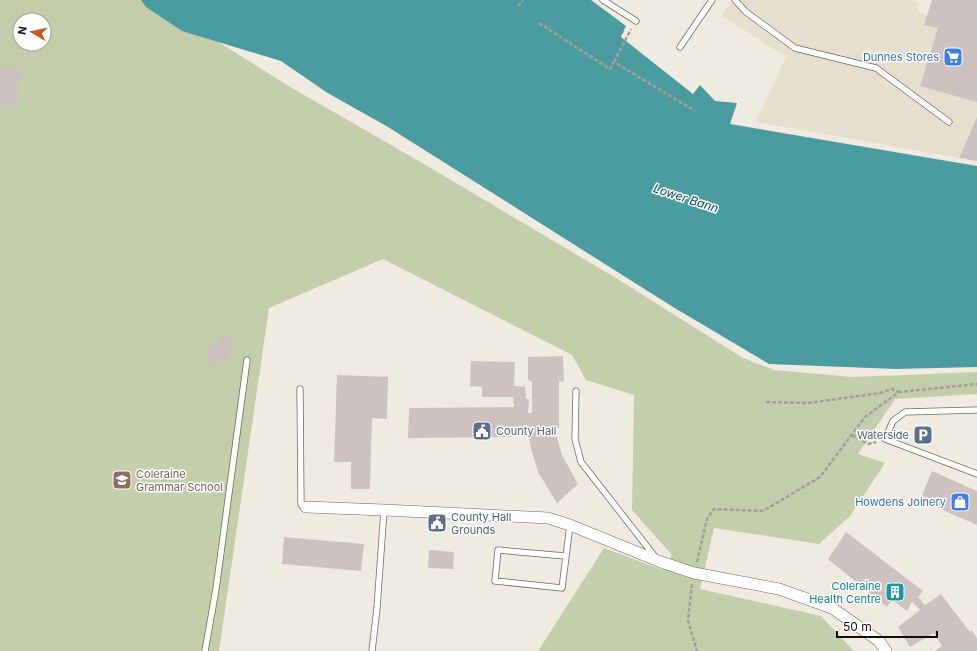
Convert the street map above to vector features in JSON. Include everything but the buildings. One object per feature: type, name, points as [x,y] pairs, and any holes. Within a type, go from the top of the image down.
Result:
[{"type":"street","points":[[306,507],[548,518],[570,525],[659,561],[694,573],[779,589],[832,608],[879,640],[886,651]]},
{"type":"lane","points":[[603,0],[636,21]]},
{"type":"lane","points":[[680,47],[712,0]]},
{"type":"lane","points":[[735,0],[746,12],[795,48],[876,68],[949,122]]},
{"type":"lane","points":[[205,651],[216,589],[247,360]]},
{"type":"lane","points":[[300,389],[301,505],[306,507]]},
{"type":"lane","points":[[576,391],[575,439],[581,462],[659,561]]},
{"type":"lane","points":[[977,410],[905,412],[893,421],[885,439],[977,474]]},
{"type":"lane","points":[[372,651],[378,608],[384,510]]},
{"type":"lane","points":[[565,556],[498,550],[495,581],[562,588],[570,525]]},
{"type":"path","points":[[518,6],[523,0]]},
{"type":"path","points":[[539,23],[610,69],[636,21]]},
{"type":"path","points":[[614,62],[695,111]]},
{"type":"path","points":[[766,402],[808,403],[892,389],[899,392],[977,384]]},
{"type":"path","points":[[697,651],[688,620],[694,573],[707,519],[714,508],[763,511],[820,477],[865,417],[899,392]]},
{"type":"path","points":[[852,435],[868,444],[885,439]]},
{"type":"shaded area","points":[[734,0],[912,0],[918,2],[918,12],[927,16],[925,25],[938,28],[977,102],[977,117],[959,158],[756,122],[786,57],[721,15]]},
{"type":"green space","points":[[0,0],[151,0],[292,88],[424,164],[616,278],[743,358],[774,370],[853,377],[977,372],[977,394],[895,399],[858,454],[885,463],[850,516],[819,544],[714,528],[700,589],[821,616],[854,651],[538,651],[604,548],[663,570],[672,555],[632,510],[634,395],[586,380],[572,355],[383,259],[269,308],[219,651],[0,651]]},
{"type":"water","name":"Lower Bann","points":[[141,0],[591,0],[626,26],[621,37],[693,94],[700,85],[715,101],[737,103],[730,124],[977,166],[977,367],[896,369],[769,364],[673,307],[388,127],[326,92],[281,61],[182,31],[146,7]]},
{"type":"place","name":"Dunnes Stores","points":[[953,57]]},
{"type":"place","name":"County Hall","points":[[482,431]]},
{"type":"place","name":"Waterside","points":[[923,435]]},
{"type":"place","name":"Coleraine Grammar School","points":[[122,480]]},
{"type":"place","name":"Howdens Joinery","points":[[960,502]]},
{"type":"place","name":"County Hall Grounds","points":[[437,523]]},
{"type":"place","name":"Coleraine Health Centre","points":[[895,592]]}]
